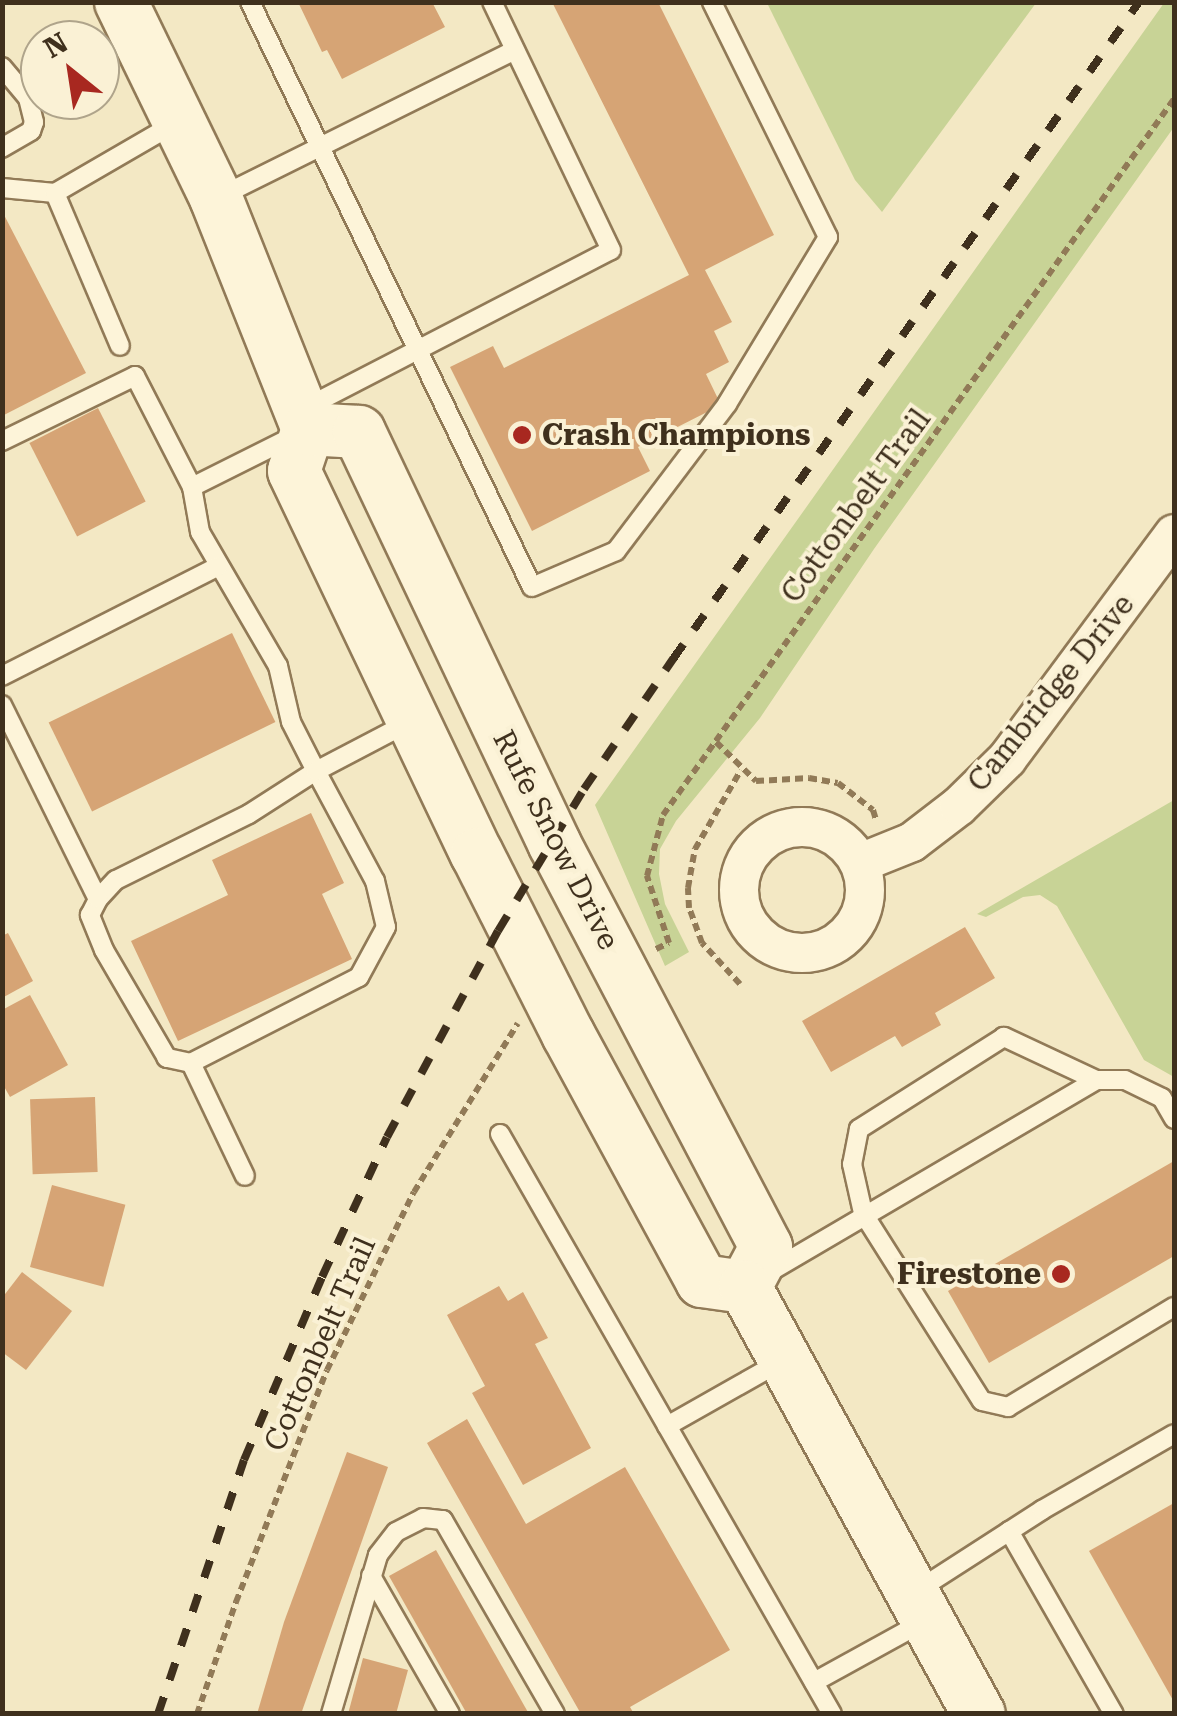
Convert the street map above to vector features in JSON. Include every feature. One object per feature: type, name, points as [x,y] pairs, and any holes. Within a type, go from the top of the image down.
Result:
[{"type":"main road","points":[[121,2],[216,198],[304,420],[294,471],[550,1000],[702,1281],[745,1287],[979,1714]]},
{"type":"main road","name":"Rufe Snow Drive","points":[[304,420],[359,432],[554,843],[766,1247],[745,1287]]},
{"type":"street","name":"Cambridge Drive","points":[[860,863],[912,842],[959,806],[1006,759],[1167,559]]},
{"type":"lane","points":[[250,2],[532,587],[616,551],[727,404],[828,237],[712,2]]},
{"type":"lane","points":[[192,487],[417,348],[611,250],[492,2]]},
{"type":"lane","points":[[216,198],[515,50]]},
{"type":"lane","points":[[2,67],[28,98],[34,122],[31,131],[2,148]]},
{"type":"lane","points":[[2,188],[55,193],[179,121]]},
{"type":"lane","points":[[55,193],[120,346]]},
{"type":"lane","points":[[2,441],[135,376],[192,487],[200,532],[278,666],[291,722],[316,771],[375,882],[386,927],[359,978],[192,1063],[167,1058],[104,950],[90,914],[98,899],[116,880],[249,814],[316,771],[413,720]]},
{"type":"lane","points":[[2,676],[219,566]]},
{"type":"lane","points":[[2,705],[98,899]]},
{"type":"lane","points":[[1174,1119],[1162,1098],[1126,1080],[1096,1080],[1004,1036],[859,1129],[852,1164],[863,1213],[982,1401],[1008,1408],[1174,1307]]},
{"type":"lane","points":[[192,1063],[244,1176]]},
{"type":"lane","points":[[745,1287],[863,1213],[1096,1080]]},
{"type":"lane","points":[[500,1134],[832,1714]]},
{"type":"lane","points":[[667,1426],[785,1360]]},
{"type":"lane","points":[[814,1682],[921,1606],[1008,1531],[1174,1434]]},
{"type":"lane","points":[[331,1714],[378,1555],[396,1532],[423,1518],[444,1520],[555,1714]]},
{"type":"lane","points":[[1008,1531],[1114,1714]]},
{"type":"lane","points":[[372,1576],[450,1714]]},
{"type":"path","name":"Cottonbelt Trail","points":[[652,952],[669,943],[647,876],[663,815],[1174,99]]},
{"type":"path","points":[[716,742],[756,781],[809,778],[838,783],[873,810],[876,820]]},
{"type":"path","points":[[740,984],[702,943],[689,908],[688,888],[695,849],[741,770]]},
{"type":"path","name":"Cottonbelt Trail","points":[[198,1714],[236,1602],[327,1370],[414,1192],[525,1013]]},
{"type":"green space","points":[[767,3],[1036,3],[882,212],[855,180]]},
{"type":"green space","points":[[1164,3],[1174,3],[1174,127],[874,549],[760,718],[676,821],[660,849],[659,874],[665,904],[689,952],[665,966],[595,805]]},
{"type":"green space","points":[[1174,800],[1174,1077],[1144,1060],[1057,906],[1040,895],[1023,897],[986,917],[977,914]]},
{"type":"building","points":[[298,2],[432,2],[445,27],[342,79],[327,50],[322,52]]},
{"type":"building","points":[[552,2],[658,2],[774,235],[705,270],[732,322],[714,331],[729,362],[706,374],[721,405],[638,447],[650,471],[532,531],[450,367],[493,346],[504,368],[689,275]]},
{"type":"building","points":[[2,211],[86,373],[2,416]]},
{"type":"building","points":[[98,408],[146,502],[77,537],[29,443]]},
{"type":"building","points":[[232,633],[275,722],[92,811],[49,722]]},
{"type":"building","points":[[311,813],[344,883],[322,894],[352,959],[178,1041],[131,941],[228,895],[212,860]]},
{"type":"building","points":[[965,927],[995,978],[935,1013],[941,1025],[902,1047],[895,1036],[831,1072],[802,1021]]},
{"type":"building","points":[[8,933],[33,981],[2,998],[2,936]]},
{"type":"building","points":[[30,995],[68,1065],[10,1097],[2,1083],[2,1010]]},
{"type":"building","points":[[95,1097],[98,1172],[33,1174],[30,1099]]},
{"type":"building","name":"Firestone","points":[[1174,1161],[1174,1256],[989,1363],[948,1291]]},
{"type":"building","points":[[52,1185],[125,1205],[103,1287],[30,1267]]},
{"type":"building","points":[[22,1272],[72,1311],[26,1370],[2,1352],[2,1298]]},
{"type":"building","points":[[499,1286],[508,1301],[523,1292],[548,1338],[535,1344],[591,1448],[523,1485],[472,1393],[485,1386],[447,1315]]},
{"type":"building","points":[[467,1419],[526,1524],[625,1467],[730,1650],[630,1707],[634,1714],[581,1714],[427,1443]]},
{"type":"building","points":[[347,1452],[388,1467],[301,1714],[257,1714],[284,1622]]},
{"type":"building","points":[[1174,1503],[1174,1702],[1089,1551]]},
{"type":"building","points":[[436,1550],[529,1714],[467,1714],[389,1576]]},
{"type":"building","points":[[363,1658],[408,1670],[396,1714],[348,1714]]},
{"type":"railway","points":[[158,1714],[244,1460],[322,1277],[387,1137],[498,931],[584,789],[673,659],[1139,2]]},
{"type":"place","name":"Crash Champions","points":[[522,435]]},
{"type":"place","name":"Firestone","points":[[1061,1274]]}]
